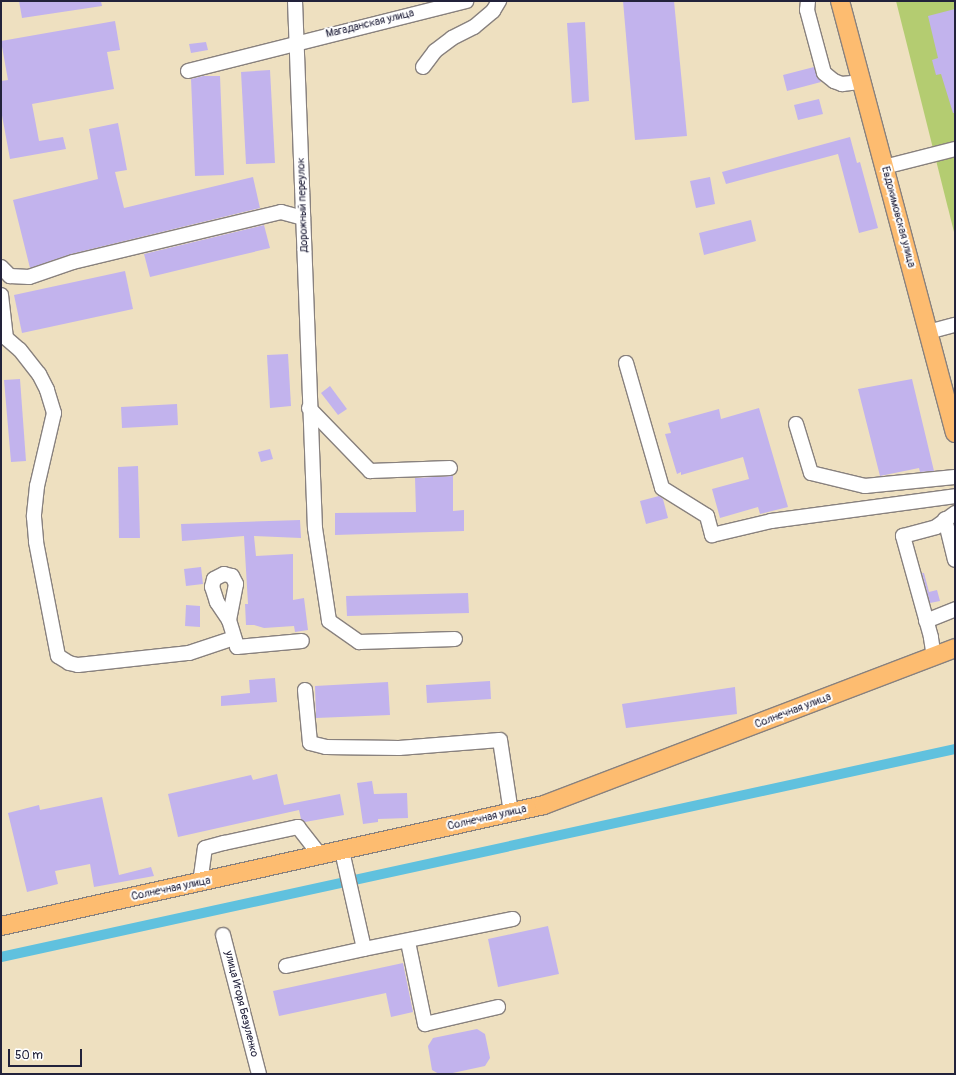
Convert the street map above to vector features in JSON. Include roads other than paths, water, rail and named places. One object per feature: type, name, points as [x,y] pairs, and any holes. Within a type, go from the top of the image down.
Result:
[{"type":"main road","name":"Евдокимовская улица","points":[[840,1],[955,434]]},
{"type":"main road","name":"Солнечная улица","points":[[1,926],[321,856],[343,856],[544,805],[955,648]]},
{"type":"street","name":"Дорожный переулок","points":[[295,1],[309,408],[315,528],[329,621],[359,642],[455,639]]},
{"type":"street","name":"Магаданская улица","points":[[188,71],[297,42],[466,1]]},
{"type":"street","points":[[423,67],[435,50],[452,38],[474,27],[500,1]]},
{"type":"street","points":[[808,1],[807,10],[824,73],[842,84],[862,82]]},
{"type":"street","points":[[884,167],[955,149]]},
{"type":"street","points":[[1,267],[10,276],[29,277],[73,262],[281,212],[303,218]]},
{"type":"street","points":[[1,295],[6,338],[20,350],[39,374],[47,390],[54,414],[37,486],[34,517],[36,542],[58,656],[69,663],[78,665],[189,653],[234,638]]},
{"type":"street","points":[[928,332],[955,325]]},
{"type":"street","points":[[626,363],[662,488],[707,516],[712,536],[771,521],[955,496]]},
{"type":"street","points":[[309,408],[370,471],[450,468]]},
{"type":"street","points":[[796,424],[811,473],[865,486],[955,477]]},
{"type":"street","points":[[950,516],[955,560]]},
{"type":"street","points":[[934,657],[903,536],[936,527],[950,516]]},
{"type":"street","points":[[926,621],[955,609]]},
{"type":"street","points":[[229,620],[237,646],[302,641]]},
{"type":"street","points":[[306,690],[310,743],[326,747],[399,748],[500,740],[511,813]]},
{"type":"street","points":[[200,883],[205,848],[224,843],[298,828],[321,856]]},
{"type":"street","points":[[343,856],[364,949]]},
{"type":"street","points":[[286,966],[364,949],[408,942],[513,919]]},
{"type":"street","name":"улица Игоря Безуленко","points":[[223,935],[259,1074]]},
{"type":"street","points":[[408,942],[425,1024],[498,1007]]},
{"type":"waterway","points":[[1,957],[955,749]]}]
